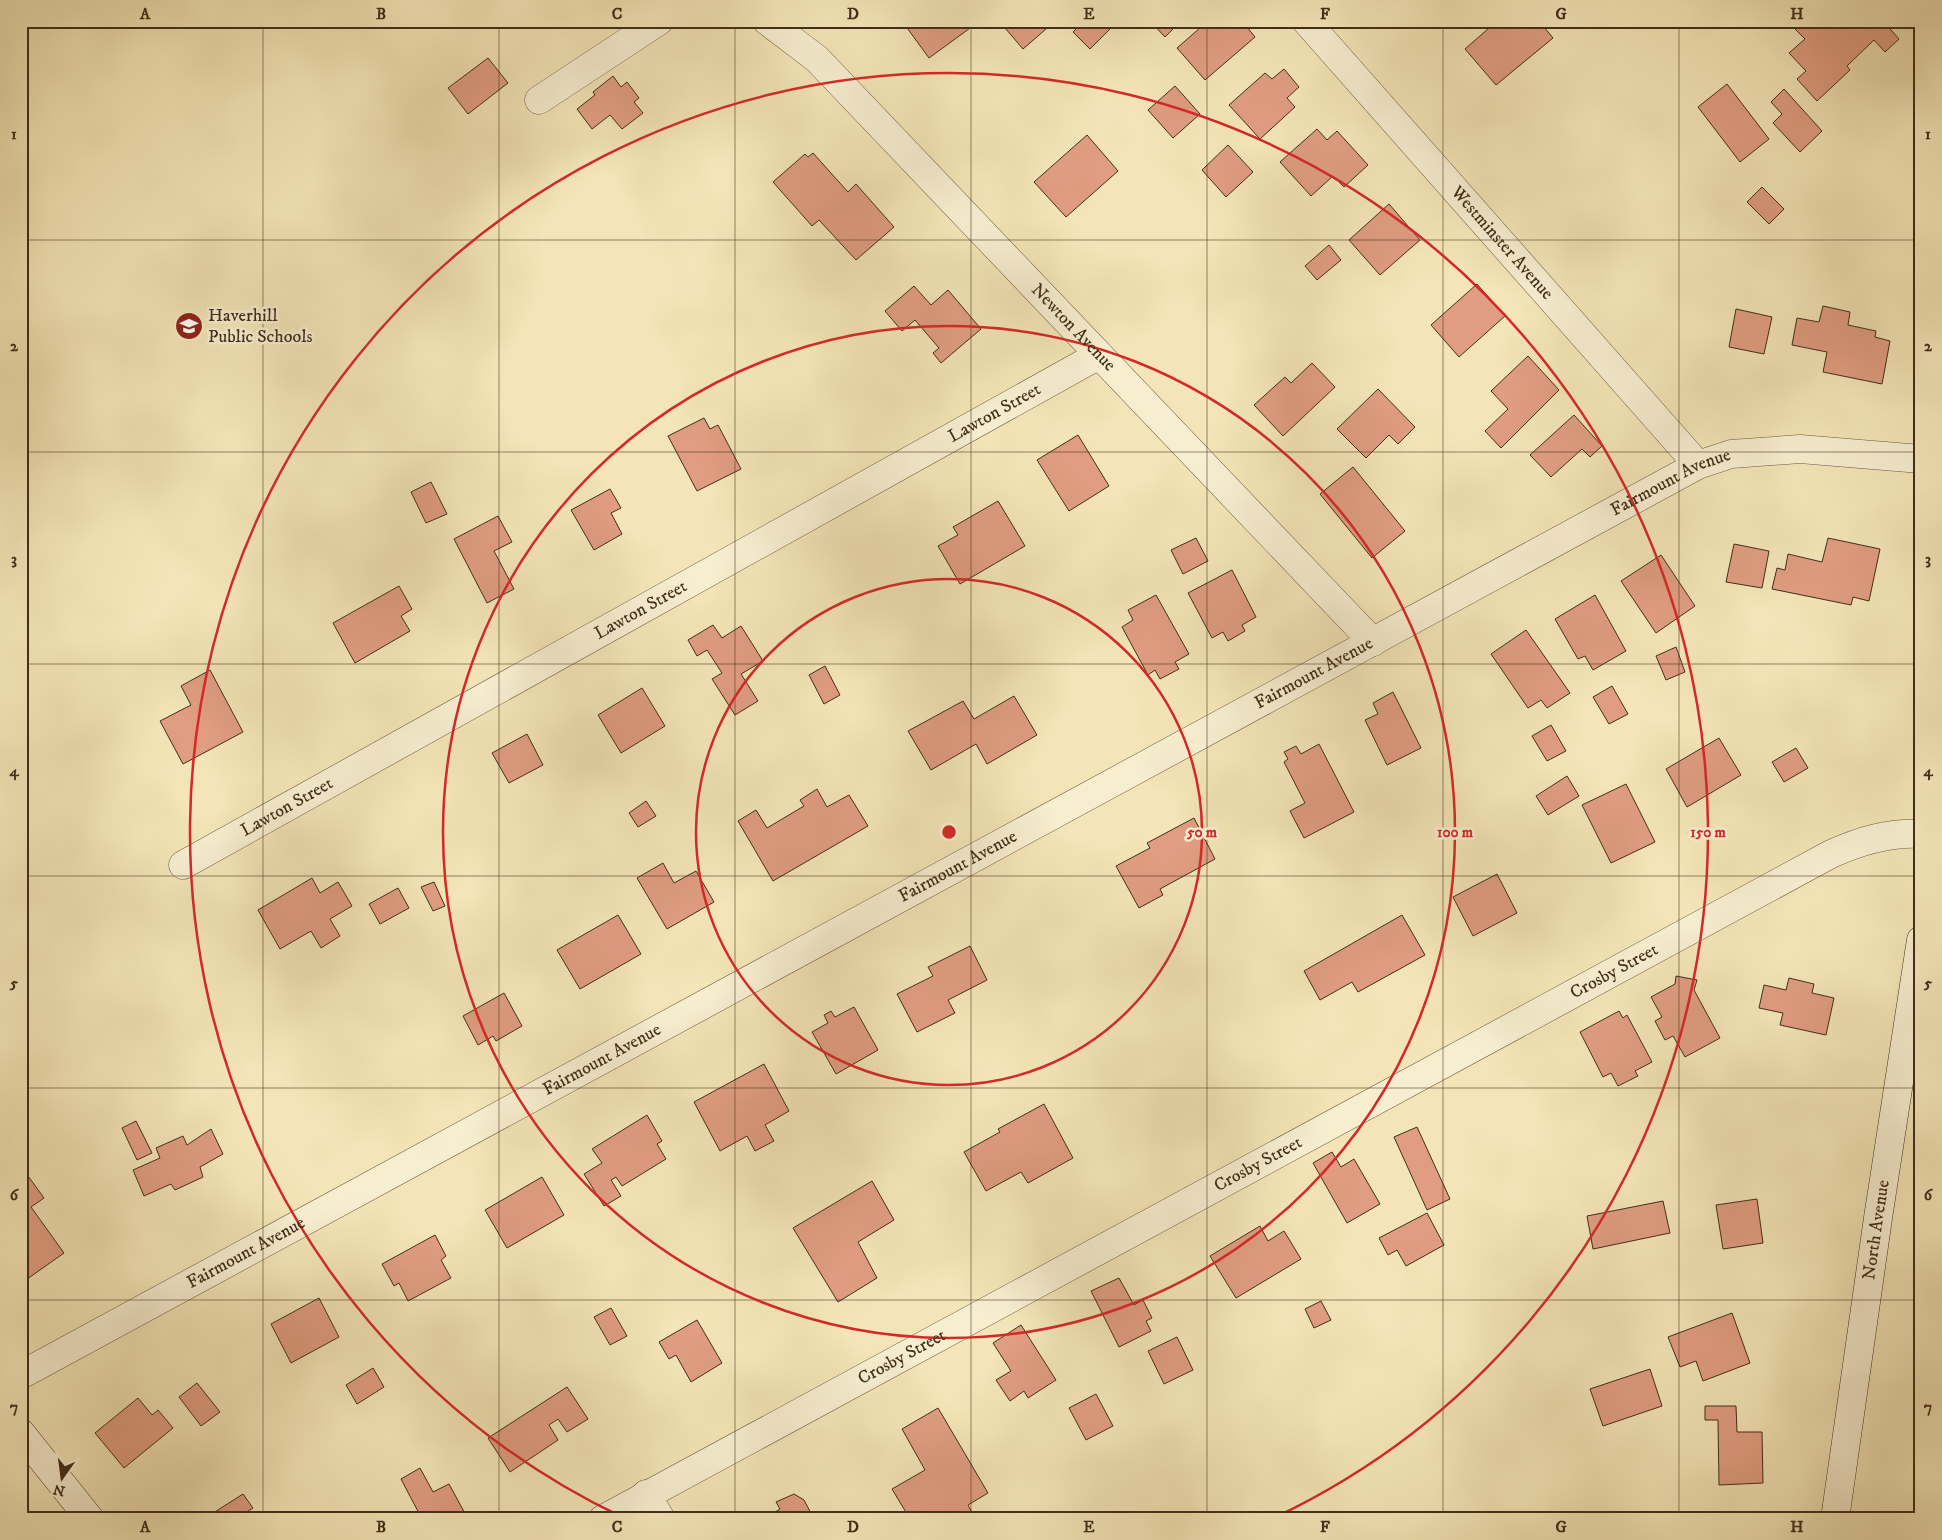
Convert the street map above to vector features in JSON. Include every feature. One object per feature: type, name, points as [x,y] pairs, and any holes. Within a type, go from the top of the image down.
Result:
[{"type":"street","points":[[540,100],[659,21]]},
{"type":"street","name":"Newton Avenue","points":[[767,21],[817,59],[1373,642]]},
{"type":"street","name":"Westminster Avenue","points":[[1306,21],[1698,465]]},
{"type":"street","name":"Lawton Street","points":[[183,865],[1099,355]]},
{"type":"street","name":"Fairmount Avenue","points":[[21,1375],[1698,465],[1731,454],[1800,448],[1921,459]]},
{"type":"street","name":"Crosby Street","points":[[603,1519],[646,1494],[1832,854],[1856,843],[1885,836],[1921,834]]},
{"type":"street","name":"North Avenue","points":[[1835,1519],[1878,1218],[1921,940]]},
{"type":"street","points":[[21,1433],[90,1519]]},
{"type":"street","points":[[646,1494],[661,1519]]},
{"type":"building","points":[[902,21],[976,21],[977,23],[929,58]]},
{"type":"building","points":[[999,21],[1039,21],[1046,29],[1023,49]]},
{"type":"building","points":[[1084,21],[1117,22],[1090,49],[1073,32]]},
{"type":"building","points":[[1150,21],[1181,21],[1165,37]]},
{"type":"building","points":[[1208,21],[1242,21],[1255,37],[1205,80],[1177,48]]},
{"type":"building","points":[[1483,21],[1539,21],[1553,38],[1496,85],[1465,49],[1489,28]]},
{"type":"building","points":[[1797,21],[1883,21],[1899,39],[1885,52],[1874,40],[1847,66],[1850,70],[1817,101],[1797,79],[1806,71],[1789,53],[1805,39],[1792,26]]},
{"type":"building","points":[[488,58],[508,83],[468,114],[448,88]]},
{"type":"building","points":[[1284,69],[1299,87],[1287,98],[1295,107],[1260,139],[1229,105],[1265,73],[1272,79]]},
{"type":"building","points":[[613,76],[621,87],[627,82],[639,98],[634,102],[643,113],[622,129],[610,115],[592,129],[577,109],[595,95],[593,92]]},
{"type":"building","points":[[1727,84],[1769,139],[1740,162],[1698,107]]},
{"type":"building","points":[[1175,86],[1200,114],[1173,138],[1148,110]]},
{"type":"building","points":[[1784,89],[1822,131],[1800,152],[1773,123],[1782,114],[1771,102]]},
{"type":"building","points":[[1317,129],[1327,140],[1337,131],[1368,165],[1344,187],[1333,176],[1311,196],[1280,162]]},
{"type":"building","points":[[1087,135],[1118,171],[1066,217],[1034,182]]},
{"type":"building","points":[[1228,145],[1253,172],[1226,197],[1202,170]]},
{"type":"building","points":[[813,153],[848,192],[856,184],[894,227],[856,260],[819,220],[812,226],[773,182],[805,154],[808,157]]},
{"type":"building","points":[[1762,187],[1784,209],[1769,224],[1747,202]]},
{"type":"building","points":[[1389,204],[1420,240],[1380,275],[1349,240]]},
{"type":"building","points":[[1329,245],[1341,260],[1317,280],[1305,266]]},
{"type":"building","points":[[1477,284],[1505,316],[1459,357],[1431,325]]},
{"type":"building","points":[[914,286],[931,305],[948,290],[981,329],[941,363],[933,353],[939,348],[915,320],[902,331],[885,311]]},
{"type":"building","points":[[1823,306],[1850,312],[1848,325],[1876,331],[1875,337],[1890,341],[1882,384],[1823,372],[1827,352],[1792,345],[1797,318],[1819,322]]},
{"type":"building","points":[[1736,309],[1772,317],[1764,354],[1729,347]]},
{"type":"building","points":[[1528,356],[1559,390],[1501,448],[1485,431],[1508,409],[1491,391]]},
{"type":"building","points":[[1312,363],[1335,387],[1283,436],[1254,405],[1285,377],[1291,383]]},
{"type":"building","points":[[1378,389],[1415,427],[1398,444],[1389,435],[1366,458],[1337,429]]},
{"type":"building","points":[[1574,415],[1602,446],[1590,457],[1582,449],[1551,477],[1530,455]]},
{"type":"building","points":[[704,418],[710,429],[718,425],[741,469],[697,491],[668,436]]},
{"type":"building","points":[[1078,435],[1109,486],[1069,511],[1037,460]]},
{"type":"building","points":[[1353,467],[1405,531],[1372,558],[1320,494]]},
{"type":"building","points":[[431,482],[447,514],[426,523],[411,492]]},
{"type":"building","points":[[610,489],[621,508],[611,513],[622,534],[594,550],[571,510]]},
{"type":"building","points":[[998,501],[1025,546],[960,584],[938,546],[958,535],[953,527]]},
{"type":"building","points":[[498,516],[512,542],[494,551],[514,589],[487,603],[454,539]]},
{"type":"building","points":[[1196,538],[1208,561],[1183,574],[1171,550]]},
{"type":"building","points":[[1828,538],[1880,549],[1869,601],[1853,597],[1851,605],[1772,589],[1777,568],[1785,570],[1788,554],[1822,562]]},
{"type":"building","points":[[1734,544],[1769,551],[1762,588],[1726,582]]},
{"type":"building","points":[[1661,555],[1695,606],[1656,633],[1621,581]]},
{"type":"building","points":[[1232,570],[1256,617],[1242,625],[1245,631],[1228,641],[1223,632],[1212,638],[1188,593]]},
{"type":"building","points":[[399,586],[412,609],[401,616],[410,631],[355,663],[333,623]]},
{"type":"building","points":[[1156,595],[1189,654],[1175,662],[1179,669],[1160,679],[1155,670],[1148,675],[1122,627],[1133,620],[1128,610]]},
{"type":"building","points":[[1595,595],[1626,651],[1593,670],[1585,656],[1578,659],[1555,619]]},
{"type":"building","points":[[713,625],[722,638],[741,626],[763,661],[741,674],[758,701],[735,715],[712,679],[722,673],[707,650],[697,656],[688,640]]},
{"type":"building","points":[[1526,630],[1570,693],[1547,708],[1541,700],[1528,708],[1491,654]]},
{"type":"building","points":[[1676,647],[1685,672],[1666,680],[1656,656]]},
{"type":"building","points":[[825,666],[840,695],[824,704],[809,675]]},
{"type":"building","points":[[210,670],[243,732],[183,764],[160,721],[191,705],[181,686]]},
{"type":"building","points":[[1612,686],[1628,714],[1609,724],[1593,697]]},
{"type":"building","points":[[642,688],[665,726],[621,753],[598,715]]},
{"type":"building","points":[[1393,692],[1421,748],[1387,765],[1365,720],[1378,714],[1373,703]]},
{"type":"building","points":[[1014,696],[1037,735],[987,764],[976,744],[931,770],[908,731],[963,701],[974,719]]},
{"type":"building","points":[[1551,725],[1566,751],[1547,761],[1532,736]]},
{"type":"building","points":[[527,734],[543,765],[509,783],[492,753]]},
{"type":"building","points":[[1719,738],[1741,775],[1687,807],[1666,769]]},
{"type":"building","points":[[1319,744],[1354,812],[1304,838],[1290,811],[1305,803],[1284,762],[1288,759],[1284,752],[1296,746],[1301,754]]},
{"type":"building","points":[[1796,748],[1808,768],[1784,782],[1772,762]]},
{"type":"building","points":[[1567,776],[1579,796],[1548,815],[1536,796]]},
{"type":"building","points":[[1626,784],[1655,842],[1611,863],[1582,805]]},
{"type":"building","points":[[817,789],[827,807],[849,795],[868,826],[773,881],[738,821],[756,810],[767,828],[804,806],[800,800]]},
{"type":"building","points":[[646,801],[656,816],[638,827],[629,813]]},
{"type":"building","points":[[1194,818],[1215,859],[1160,889],[1163,895],[1139,908],[1116,866],[1150,848],[1147,843]]},
{"type":"building","points":[[663,863],[674,883],[696,871],[714,902],[667,929],[637,878]]},
{"type":"building","points":[[1497,874],[1517,913],[1473,936],[1453,897]]},
{"type":"building","points":[[312,878],[320,893],[338,882],[352,906],[330,919],[340,936],[321,948],[311,931],[280,949],[258,910]]},
{"type":"building","points":[[434,882],[445,906],[433,911],[421,887]]},
{"type":"building","points":[[398,888],[409,908],[380,924],[369,904]]},
{"type":"building","points":[[618,915],[641,954],[580,989],[557,950]]},
{"type":"building","points":[[1402,915],[1425,955],[1358,992],[1352,982],[1320,1000],[1304,971]]},
{"type":"building","points":[[970,946],[987,980],[948,1000],[955,1013],[917,1032],[897,994],[933,976],[928,967]]},
{"type":"building","points":[[1676,976],[1697,980],[1694,990],[1720,1038],[1685,1057],[1673,1036],[1665,1040],[1655,1021],[1662,1017],[1651,997],[1675,984]]},
{"type":"building","points":[[1789,978],[1814,984],[1812,993],[1834,998],[1826,1035],[1780,1025],[1783,1013],[1759,1008],[1764,985],[1786,990]]},
{"type":"building","points":[[504,993],[522,1026],[496,1041],[493,1036],[478,1045],[463,1016]]},
{"type":"building","points":[[854,1007],[878,1050],[836,1074],[812,1032],[828,1023],[824,1015],[831,1011],[835,1017]]},
{"type":"building","points":[[1619,1011],[1623,1018],[1627,1015],[1652,1062],[1635,1071],[1638,1076],[1618,1086],[1611,1073],[1603,1077],[1580,1032]]},
{"type":"building","points":[[764,1064],[789,1111],[765,1125],[774,1141],[755,1151],[747,1136],[720,1151],[694,1102]]},
{"type":"building","points":[[1044,1104],[1073,1158],[1028,1183],[1021,1172],[986,1191],[964,1152],[1000,1132],[998,1129]]},
{"type":"building","points":[[647,1115],[662,1141],[657,1144],[666,1159],[622,1186],[616,1177],[611,1180],[621,1196],[604,1206],[584,1174],[602,1163],[592,1149]]},
{"type":"building","points":[[136,1121],[152,1153],[137,1160],[122,1128]]},
{"type":"building","points":[[1417,1127],[1450,1199],[1427,1210],[1394,1137]]},
{"type":"building","points":[[211,1129],[223,1154],[200,1167],[203,1177],[175,1190],[171,1184],[144,1196],[133,1170],[160,1158],[156,1148],[183,1136],[187,1145]]},
{"type":"building","points":[[1332,1152],[1341,1167],[1354,1159],[1380,1204],[1347,1223],[1313,1163]]},
{"type":"building","points":[[23,1169],[44,1198],[31,1207],[64,1253],[23,1282],[21,1280],[21,1171]]},
{"type":"building","points":[[542,1177],[564,1215],[507,1248],[485,1210]]},
{"type":"building","points":[[872,1181],[894,1220],[858,1242],[877,1278],[838,1302],[793,1228]]},
{"type":"building","points":[[1757,1199],[1763,1243],[1723,1249],[1716,1205]]},
{"type":"building","points":[[1663,1201],[1670,1233],[1593,1249],[1587,1216]]},
{"type":"building","points":[[1427,1213],[1444,1245],[1406,1266],[1397,1250],[1388,1255],[1379,1238]]},
{"type":"building","points":[[1260,1226],[1268,1241],[1284,1231],[1301,1259],[1236,1298],[1210,1256]]},
{"type":"building","points":[[435,1235],[446,1256],[441,1260],[451,1278],[408,1301],[399,1283],[394,1286],[382,1264]]},
{"type":"building","points":[[1119,1278],[1134,1305],[1143,1300],[1152,1318],[1146,1321],[1151,1331],[1119,1347],[1091,1291]]},
{"type":"building","points":[[319,1298],[339,1337],[291,1363],[271,1324]]},
{"type":"building","points":[[1321,1301],[1331,1320],[1314,1328],[1305,1309]]},
{"type":"building","points":[[611,1308],[627,1336],[610,1345],[594,1317]]},
{"type":"building","points":[[1732,1313],[1750,1363],[1703,1381],[1696,1361],[1680,1367],[1668,1337]]},
{"type":"building","points":[[697,1320],[722,1363],[691,1382],[676,1355],[669,1359],[659,1342]]},
{"type":"building","points":[[1021,1325],[1056,1380],[1028,1398],[1024,1391],[1010,1401],[996,1380],[1011,1371],[993,1343]]},
{"type":"building","points":[[1177,1337],[1193,1370],[1164,1384],[1148,1351]]},
{"type":"building","points":[[373,1368],[384,1387],[357,1404],[346,1385]]},
{"type":"building","points":[[1650,1369],[1662,1406],[1603,1426],[1590,1389]]},
{"type":"building","points":[[197,1383],[220,1412],[201,1426],[179,1397]]},
{"type":"building","points":[[567,1387],[588,1419],[567,1432],[558,1419],[549,1425],[558,1440],[510,1472],[488,1438]]},
{"type":"building","points":[[1096,1394],[1113,1426],[1086,1440],[1069,1408]]},
{"type":"building","points":[[138,1398],[152,1415],[158,1410],[173,1428],[124,1468],[95,1433]]},
{"type":"building","points":[[1705,1406],[1736,1406],[1737,1432],[1762,1432],[1763,1483],[1719,1485],[1718,1420],[1705,1420]]},
{"type":"building","points":[[938,1408],[988,1493],[968,1505],[974,1519],[948,1519],[946,1517],[943,1519],[910,1519],[892,1489],[925,1470],[902,1429]]},
{"type":"building","points":[[420,1468],[433,1492],[449,1484],[468,1519],[422,1519],[401,1479]]},
{"type":"building","points":[[243,1494],[253,1508],[235,1519],[212,1519],[210,1515]]},
{"type":"building","points":[[794,1494],[804,1500],[814,1519],[764,1519],[780,1509],[776,1502]]},
{"type":"place","name":"Haverhill Public Schools","points":[[189,326]]}]
